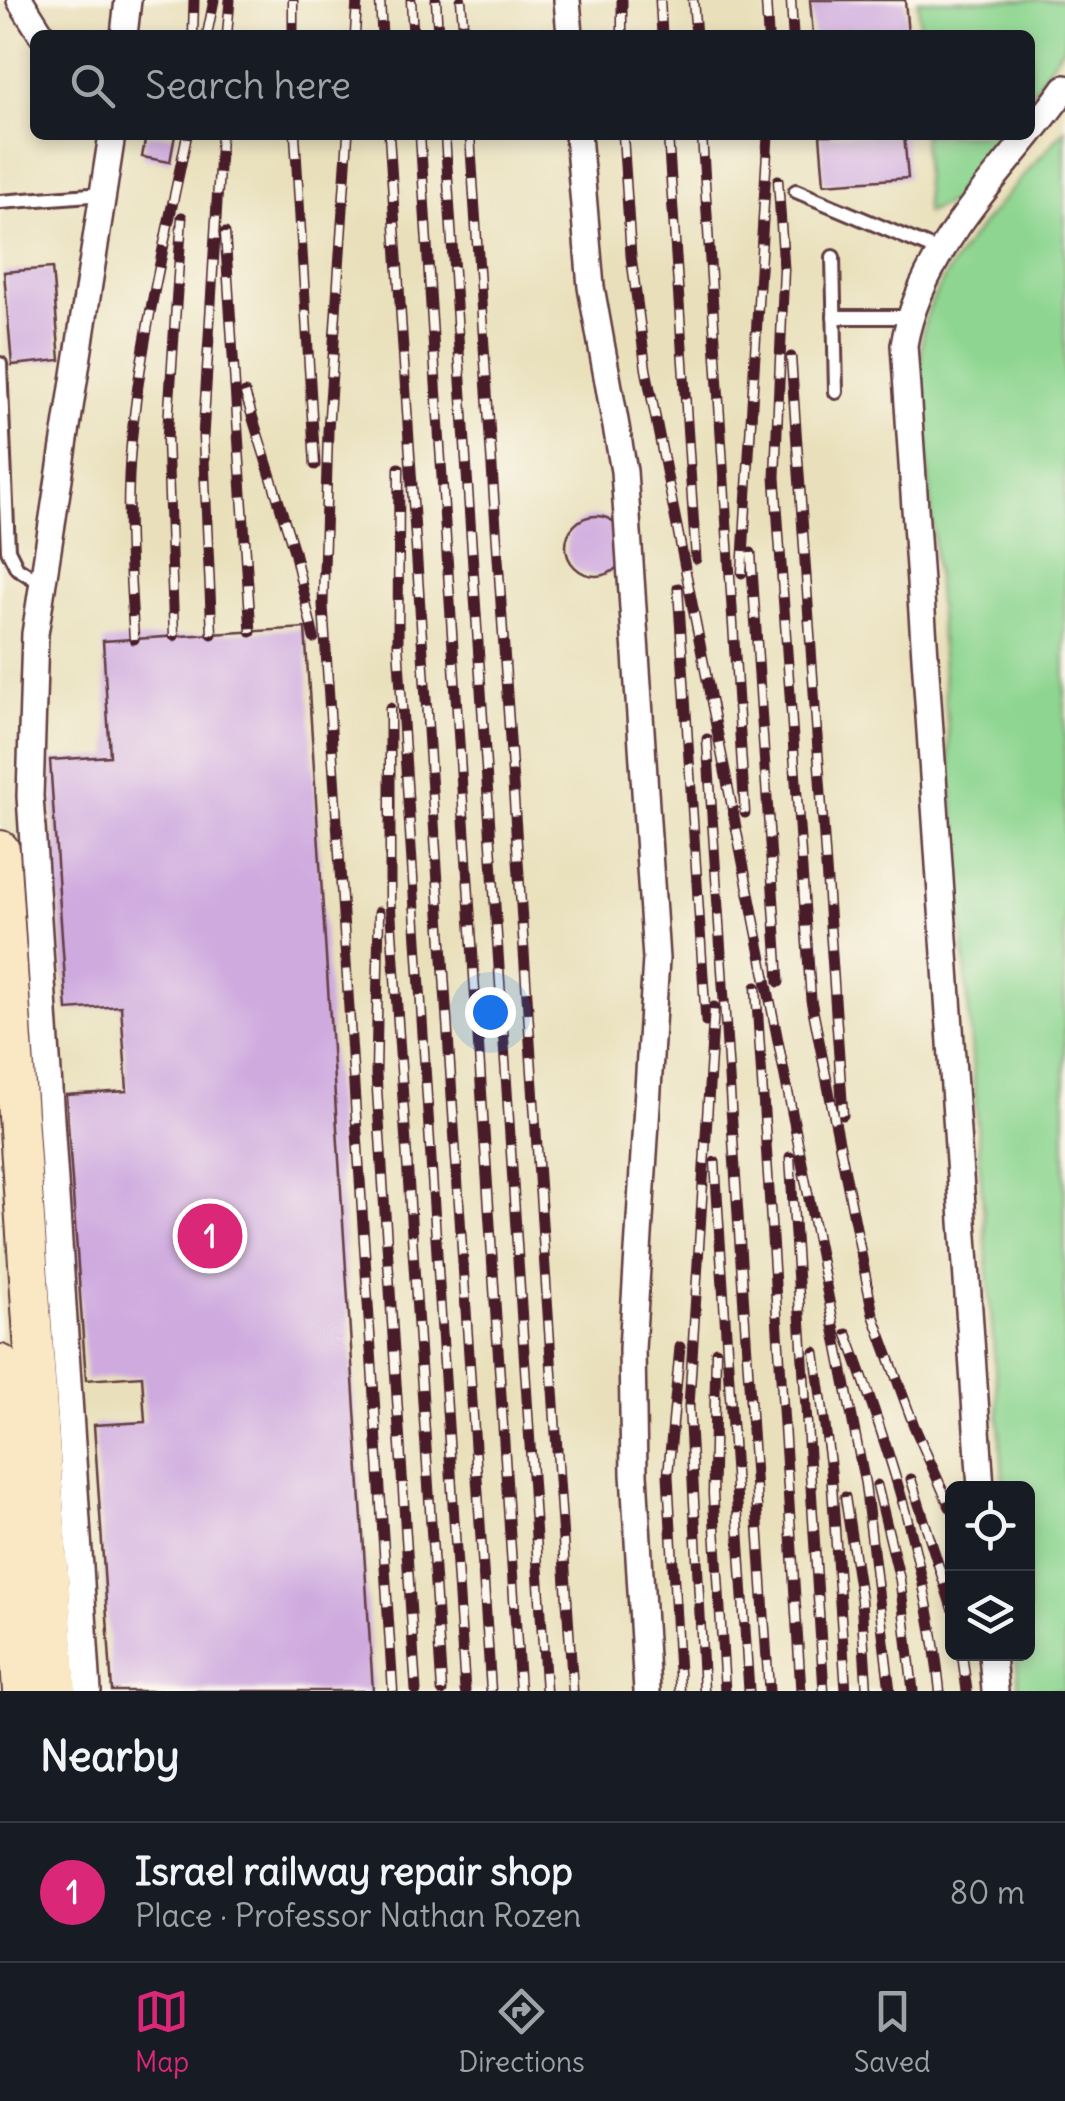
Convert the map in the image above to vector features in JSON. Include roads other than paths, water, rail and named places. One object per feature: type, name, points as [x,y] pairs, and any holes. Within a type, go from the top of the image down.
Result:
[{"type":"street","points":[[20,0],[39,30]]},
{"type":"street","points":[[125,30],[128,0]]},
{"type":"street","points":[[567,0],[570,30]]},
{"type":"street","points":[[1035,127],[1065,88]]},
{"type":"street","points":[[88,1691],[30,796],[35,634],[111,140]]},
{"type":"street","points":[[578,140],[589,275],[624,471],[656,959],[631,1404],[647,1691]]},
{"type":"street","points":[[981,1481],[904,376],[910,317],[940,252],[1025,140]]},
{"type":"street","points":[[0,850],[57,1691]]},
{"type":"street","points":[[0,1364],[22,1691]]},
{"type":"street","points":[[993,1661],[995,1691]]},
{"type":"lane","points":[[796,190],[940,252]]},
{"type":"lane","points":[[0,202],[103,194]]},
{"type":"lane","points":[[833,257],[836,392]]},
{"type":"lane","points":[[834,317],[910,317]]},
{"type":"lane","points":[[0,364],[8,550],[17,568],[43,584]]},
{"type":"railway","points":[[193,30],[194,0]]},
{"type":"railway","points":[[208,30],[214,0]]},
{"type":"railway","points":[[227,30],[230,0]]},
{"type":"railway","points":[[293,0],[293,30]]},
{"type":"railway","points":[[355,30],[357,0]]},
{"type":"railway","points":[[380,0],[382,30]]},
{"type":"railway","points":[[411,0],[413,30]]},
{"type":"railway","points":[[436,0],[438,30]]},
{"type":"railway","points":[[461,0],[464,30]]},
{"type":"railway","points":[[622,0],[622,30]]},
{"type":"railway","points":[[660,0],[662,30]]},
{"type":"railway","points":[[693,0],[696,30]]},
{"type":"railway","points":[[766,0],[768,30]]},
{"type":"railway","points":[[791,0],[793,30]]},
{"type":"railway","points":[[134,639],[128,519],[135,407],[186,140]]},
{"type":"railway","points":[[212,634],[203,437],[221,140]]},
{"type":"railway","points":[[295,140],[315,465]]},
{"type":"railway","points":[[348,140],[328,431],[323,605],[393,1691]]},
{"type":"railway","points":[[389,140],[491,1691]]},
{"type":"railway","points":[[420,140],[520,1691]]},
{"type":"railway","points":[[445,140],[546,1691]]},
{"type":"railway","points":[[470,140],[573,1691]]},
{"type":"railway","points":[[623,140],[631,256],[646,369],[865,1484],[890,1691]]},
{"type":"railway","points":[[668,140],[696,559]]},
{"type":"railway","points":[[702,140],[745,813]]},
{"type":"railway","points":[[742,573],[768,140]]},
{"type":"railway","points":[[778,180],[784,269],[775,477],[811,1000],[873,1314],[914,1426],[945,1496]]},
{"type":"railway","points":[[174,636],[167,439],[182,217]]},
{"type":"railway","points":[[225,233],[251,632]]},
{"type":"railway","points":[[791,357],[843,1115]]},
{"type":"railway","points":[[245,393],[294,551],[314,638]]},
{"type":"railway","points":[[399,468],[398,644],[465,1691]]},
{"type":"railway","points":[[751,553],[779,982]]},
{"type":"railway","points":[[678,588],[706,1022]]},
{"type":"railway","points":[[390,708],[390,901],[442,1691]]},
{"type":"railway","points":[[707,739],[769,1691]]},
{"type":"railway","points":[[379,912],[376,1074],[416,1691]]},
{"type":"railway","points":[[756,987],[801,1691]]},
{"type":"railway","points":[[704,1691],[689,1406],[714,1007]]},
{"type":"railway","points":[[790,1157],[824,1691]]},
{"type":"railway","points":[[715,1162],[749,1691]]},
{"type":"railway","points":[[847,1334],[905,1510],[926,1599],[940,1691]]},
{"type":"railway","points":[[680,1347],[668,1475],[680,1691]]},
{"type":"railway","points":[[716,1351],[713,1494],[725,1691]]},
{"type":"railway","points":[[815,1352],[831,1471],[846,1691]]},
{"type":"railway","points":[[911,1479],[945,1586]]},
{"type":"railway","points":[[877,1485],[900,1580],[913,1691]]},
{"type":"railway","points":[[845,1497],[861,1600],[867,1691]]},
{"type":"railway","points":[[963,1661],[967,1691]]},
{"type":"place","name":"Israel railway repair shop","points":[[210,1236]]}]
